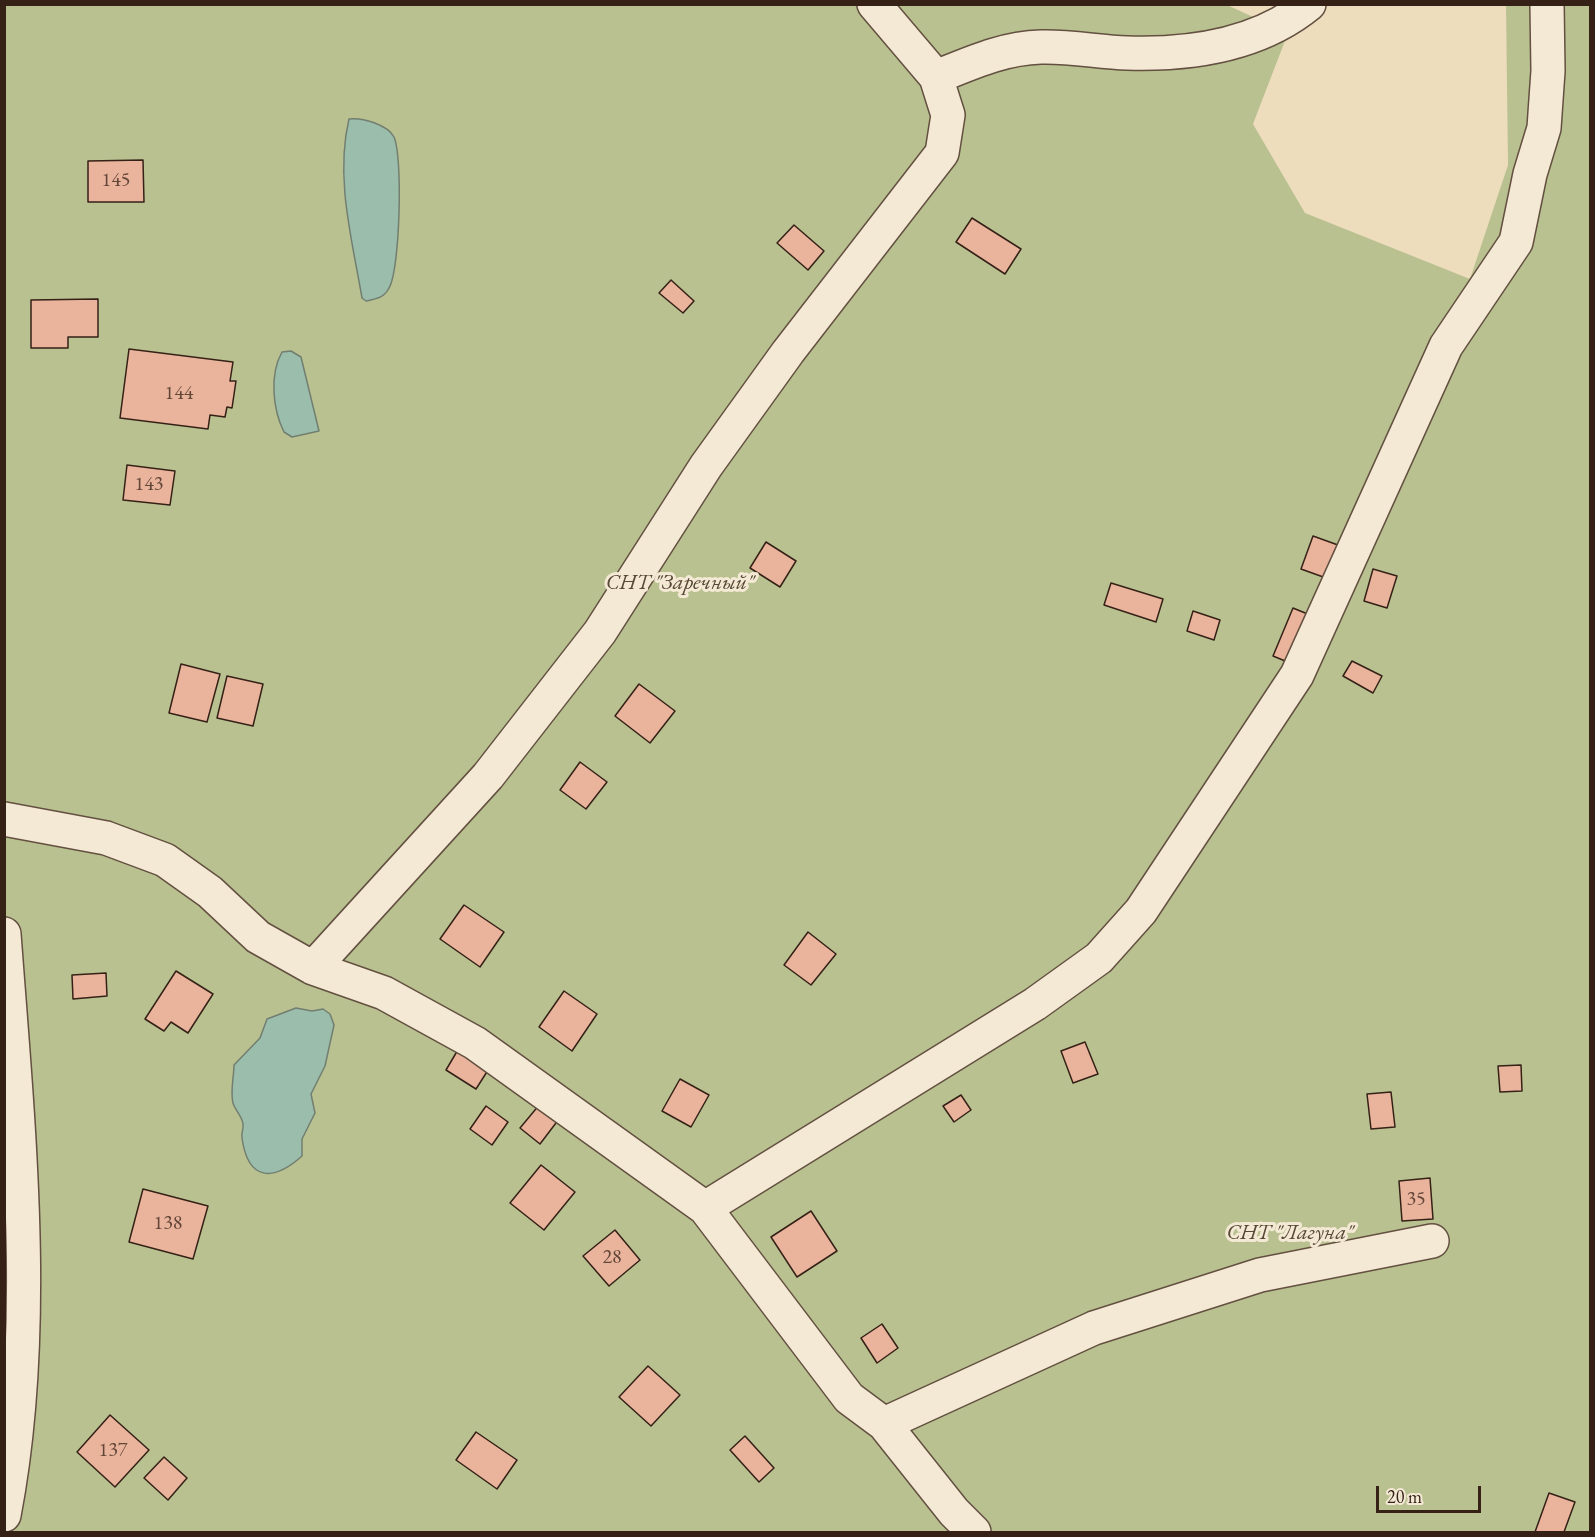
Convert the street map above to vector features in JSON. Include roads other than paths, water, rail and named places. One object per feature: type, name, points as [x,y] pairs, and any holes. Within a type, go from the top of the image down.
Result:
[{"type":"street","points":[[314,968],[488,776],[586,650],[712,456],[788,352],[942,153],[948,115],[936,77],[874,4]]},
{"type":"street","points":[[936,77],[998,52],[1041,47],[1129,53],[1198,50],[1252,37],[1296,15],[1309,4]]},
{"type":"street","points":[[705,1208],[1035,1004],[1099,958],[1141,911],[1297,675],[1446,345],[1516,242],[1530,174],[1544,128],[1548,71],[1547,4]]},
{"type":"street","points":[[4,819],[106,838],[165,860],[210,892],[258,938],[314,968],[384,993],[475,1043],[705,1208],[849,1398],[884,1424],[954,1512],[974,1533]]},
{"type":"street","points":[[4,934],[20,1154],[23,1354],[11,1481],[4,1515]]},
{"type":"street","points":[[884,1424],[1094,1328],[1260,1275],[1432,1241]]},
{"type":"park label","name":"СНТ \"Заречный\"","points":[[680,583]]},
{"type":"park label","name":"СНТ \"Лагуна\"","points":[[1290,1233]]}]
